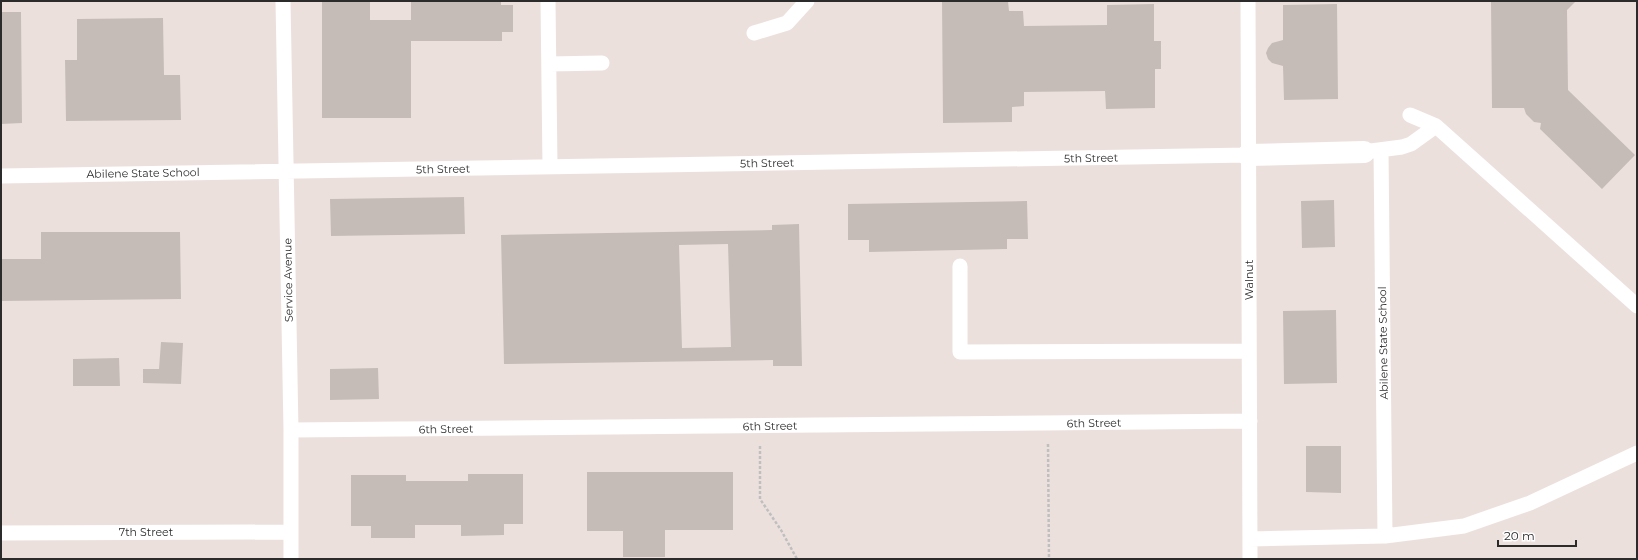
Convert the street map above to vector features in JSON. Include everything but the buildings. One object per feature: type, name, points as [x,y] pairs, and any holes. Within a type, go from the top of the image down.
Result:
[{"type":"street","points":[[1248,155],[1372,151]]},
{"type":"lane","name":"Service Avenue","points":[[284,1],[291,430],[291,559]]},
{"type":"lane","points":[[548,1],[550,167]]},
{"type":"lane","points":[[754,33],[788,23],[807,1]]},
{"type":"lane","name":"Walnut","points":[[1248,1],[1250,559]]},
{"type":"lane","points":[[549,64],[602,63]]},
{"type":"lane","points":[[1410,116],[1436,126],[1637,306]]},
{"type":"lane","points":[[1372,151],[1402,147],[1411,144],[1436,126]]},
{"type":"lane","name":"Abilene State School","points":[[1372,151],[1385,536]]},
{"type":"lane","name":"5th Street","points":[[286,171],[1248,155]]},
{"type":"lane","name":"Abilene State School","points":[[1,176],[286,171]]},
{"type":"lane","points":[[960,266],[960,352],[1249,351]]},
{"type":"lane","name":"6th Street","points":[[291,430],[1250,421]]},
{"type":"lane","points":[[1250,539],[1385,536],[1464,526],[1530,503],[1637,453]]},
{"type":"lane","name":"7th Street","points":[[1,533],[291,532]]},
{"type":"path","points":[[1048,423],[1049,559]]},
{"type":"path","points":[[759,426],[760,499],[798,559]]}]
